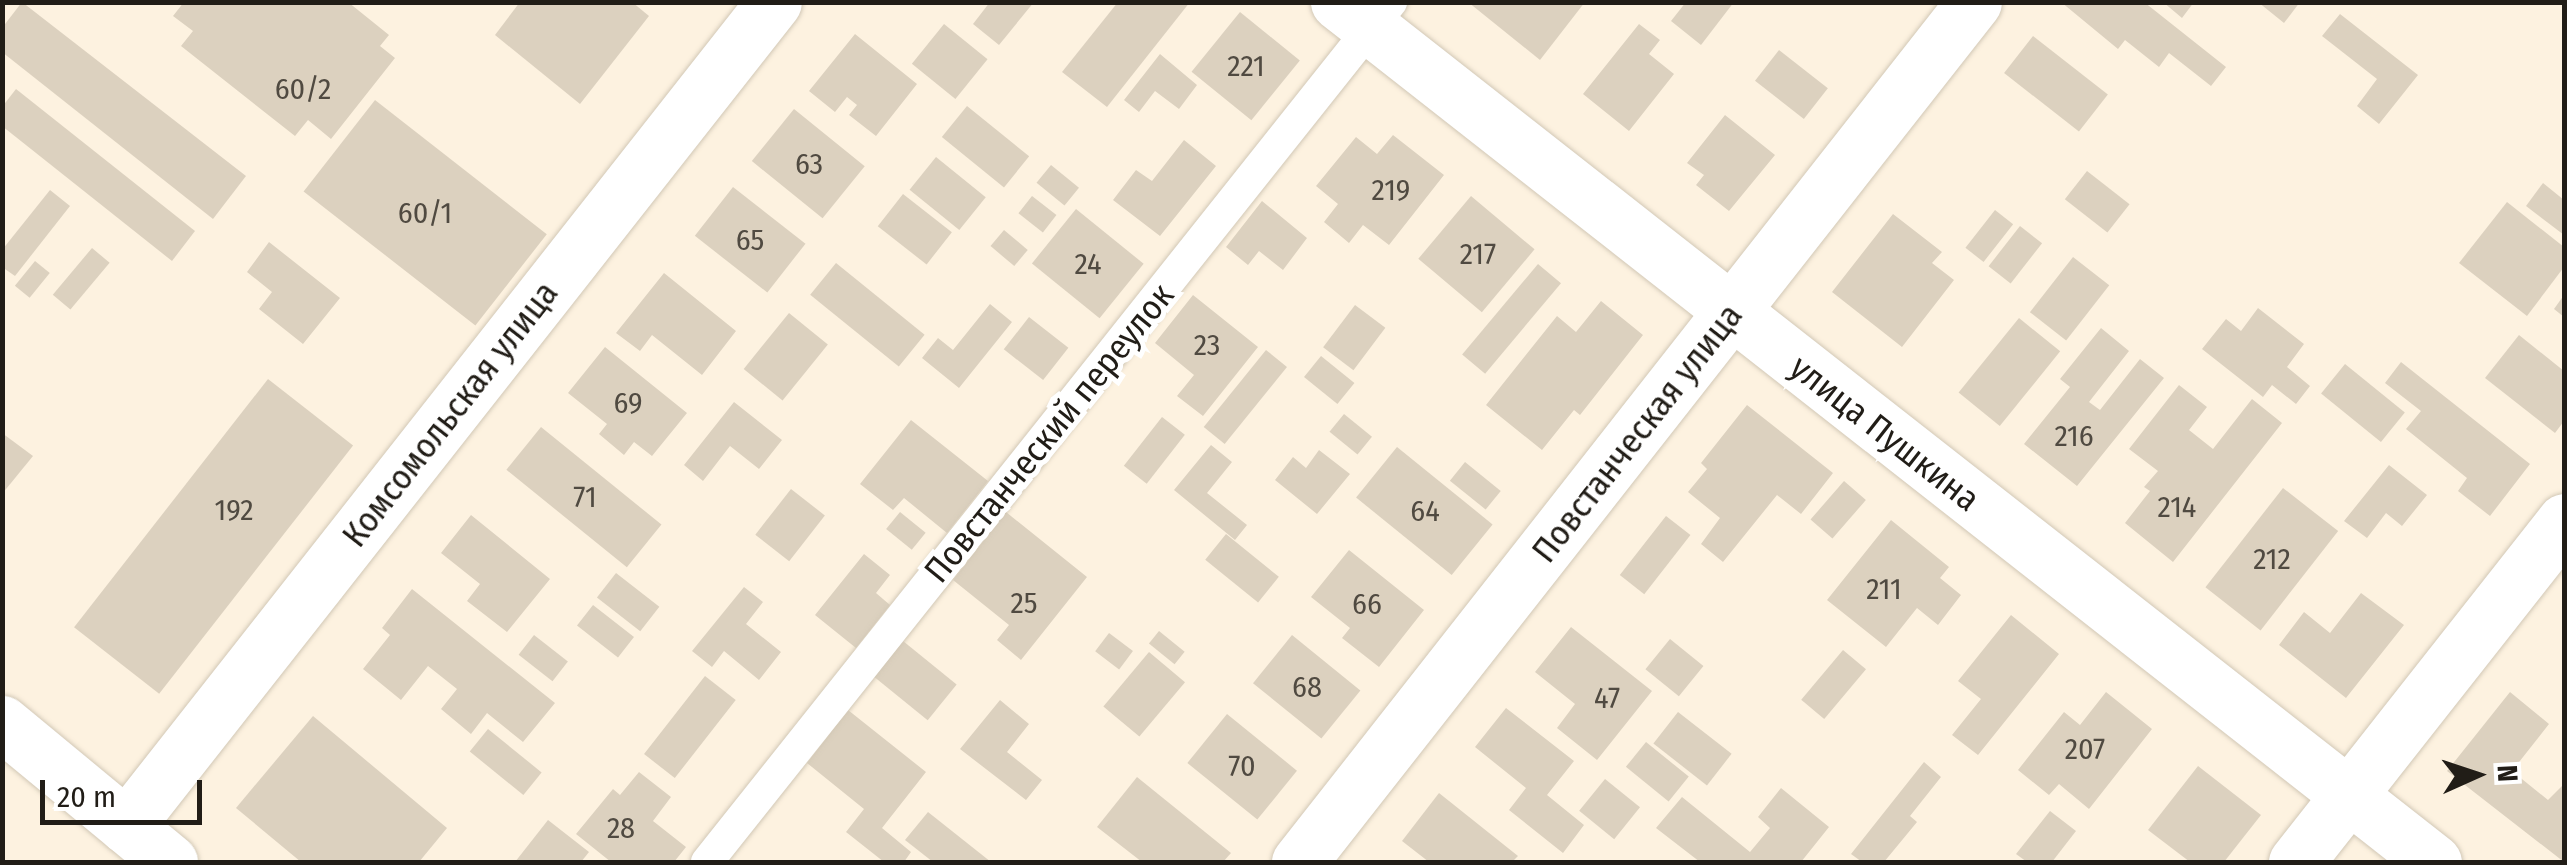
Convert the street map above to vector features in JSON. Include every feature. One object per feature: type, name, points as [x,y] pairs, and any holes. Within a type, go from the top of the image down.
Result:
[{"type":"street","name":"Комсомольская улица","points":[[126,826],[774,2]]},
{"type":"street","name":"Повстанческая улица","points":[[1299,862],[1974,2]]},
{"type":"street","name":"улица Пушкина","points":[[1367,11],[1731,313],[2434,862]]},
{"type":"street","points":[[2296,862],[2564,521]]},
{"type":"street","points":[[2,724],[170,862]]},
{"type":"lane","name":"Повстанческий переулок","points":[[707,862],[1367,11]]},
{"type":"building","points":[[22,2],[246,176],[213,219],[2,52],[2,28]]},
{"type":"building","points":[[184,2],[348,2],[389,35],[380,46],[395,58],[331,139],[308,120],[295,136],[181,46],[193,31],[173,16]]},
{"type":"building","points":[[520,2],[632,2],[649,16],[580,104],[495,35]]},
{"type":"building","points":[[990,2],[1034,2],[999,45],[973,24]]},
{"type":"building","points":[[1118,2],[1190,2],[1107,107],[1062,72]]},
{"type":"building","points":[[1468,2],[1585,2],[1540,60]]},
{"type":"building","points":[[1686,2],[1734,2],[1701,45],[1671,21]]},
{"type":"building","points":[[2061,2],[2144,2],[2226,67],[2211,86],[2169,53],[2159,67],[2125,40],[2118,49]]},
{"type":"building","points":[[2163,2],[2194,2],[2182,18]]},
{"type":"building","points":[[2258,2],[2300,2],[2284,23]]},
{"type":"building","points":[[1240,12],[1300,60],[1251,120],[1192,72]]},
{"type":"building","points":[[2340,14],[2418,75],[2379,124],[2357,106],[2377,79],[2322,36]]},
{"type":"building","points":[[944,24],[988,59],[955,99],[912,64]]},
{"type":"building","points":[[1639,24],[1660,40],[1649,54],[1674,74],[1629,131],[1583,94]]},
{"type":"building","points":[[855,34],[917,84],[876,136],[849,115],[857,105],[847,97],[835,112],[809,91]]},
{"type":"building","points":[[2033,36],[2108,94],[2079,132],[2004,73]]},
{"type":"building","points":[[1779,50],[1828,88],[1804,119],[1755,81]]},
{"type":"building","points":[[1160,54],[1197,85],[1179,109],[1155,91],[1139,112],[1124,100]]},
{"type":"building","points":[[16,89],[195,231],[172,261],[2,126],[2,107]]},
{"type":"building","points":[[375,100],[547,234],[475,326],[304,191]]},
{"type":"building","points":[[967,106],[1029,156],[1004,187],[942,137]]},
{"type":"building","points":[[794,109],[865,166],[823,218],[752,161]]},
{"type":"building","points":[[1725,115],[1775,155],[1729,211],[1696,185],[1704,175],[1687,163]]},
{"type":"building","points":[[1393,135],[1444,175],[1389,245],[1363,225],[1349,243],[1324,222],[1338,204],[1316,186],[1356,137],[1377,154]]},
{"type":"building","points":[[1184,140],[1216,166],[1160,236],[1113,200],[1136,170],[1152,181]]},
{"type":"building","points":[[936,157],[986,197],[959,230],[910,190]]},
{"type":"building","points":[[1051,165],[1079,188],[1065,206],[1037,183]]},
{"type":"building","points":[[2087,171],[2130,204],[2107,233],[2065,199]]},
{"type":"building","points":[[2543,183],[2564,200],[2564,235],[2526,206]]},
{"type":"building","points":[[733,187],[805,244],[767,292],[695,236]]},
{"type":"building","points":[[50,190],[70,206],[15,276],[2,267],[2,250]]},
{"type":"building","points":[[903,194],[952,232],[927,264],[878,226]]},
{"type":"building","points":[[1032,196],[1056,215],[1043,232],[1018,213]]},
{"type":"building","points":[[1471,196],[1535,249],[1482,312],[1418,259]]},
{"type":"building","points":[[1262,201],[1307,238],[1283,270],[1259,251],[1248,265],[1226,247]]},
{"type":"building","points":[[2507,202],[2564,247],[2564,267],[2527,316],[2459,263]]},
{"type":"building","points":[[1076,209],[1144,264],[1100,318],[1032,263]]},
{"type":"building","points":[[1995,210],[2013,224],[1984,262],[1965,248]]},
{"type":"building","points":[[1893,214],[1942,252],[1932,263],[1954,280],[1902,347],[1832,292]]},
{"type":"building","points":[[2020,226],[2042,243],[2011,283],[1989,266]]},
{"type":"building","points":[[1004,230],[1028,250],[1014,266],[991,246]]},
{"type":"building","points":[[269,242],[340,298],[303,344],[259,309],[272,292],[247,272]]},
{"type":"building","points":[[92,248],[110,263],[70,310],[53,295]]},
{"type":"building","points":[[2073,257],[2109,285],[2066,340],[2030,312]]},
{"type":"building","points":[[35,261],[50,273],[30,298],[15,286]]},
{"type":"building","points":[[836,263],[925,335],[899,367],[810,295]]},
{"type":"building","points":[[1538,264],[1561,283],[1485,374],[1462,354]]},
{"type":"building","points":[[664,273],[736,331],[702,375],[652,335],[640,351],[616,333]]},
{"type":"building","points":[[1193,295],[1258,347],[1203,416],[1177,396],[1194,375],[1155,343]]},
{"type":"building","points":[[2564,295],[2564,317],[2554,309]]},
{"type":"building","points":[[1601,301],[1643,335],[1580,415],[1574,410],[1542,450],[1486,405],[1557,316],[1576,332]]},
{"type":"building","points":[[990,304],[1012,322],[959,388],[922,358],[938,338],[953,350]]},
{"type":"building","points":[[1355,305],[1385,328],[1353,370],[1323,347]]},
{"type":"building","points":[[2258,308],[2304,344],[2287,367],[2310,386],[2296,404],[2272,385],[2263,397],[2202,349],[2226,319],[2241,331]]},
{"type":"building","points":[[789,313],[828,344],[783,400],[744,369]]},
{"type":"building","points":[[1029,317],[1068,348],[1043,380],[1004,349]]},
{"type":"building","points":[[2019,318],[2060,351],[2000,426],[1959,393]]},
{"type":"building","points":[[2101,328],[2129,351],[2089,402],[2100,410],[2140,359],[2164,378],[2077,486],[2024,444],[2070,387],[2060,379]]},
{"type":"building","points":[[2519,335],[2564,371],[2564,421],[2555,433],[2485,378]]},
{"type":"building","points":[[605,347],[687,413],[652,456],[634,442],[624,455],[599,434],[607,424],[568,393]]},
{"type":"building","points":[[1266,350],[1287,367],[1225,444],[1204,427]]},
{"type":"building","points":[[1321,356],[1354,383],[1337,404],[1304,377]]},
{"type":"building","points":[[2401,362],[2530,464],[2490,516],[2458,491],[2467,478],[2406,429],[2421,411],[2385,383]]},
{"type":"building","points":[[2345,364],[2405,412],[2381,442],[2321,394]]},
{"type":"building","points":[[268,379],[353,445],[159,694],[74,627]]},
{"type":"building","points":[[2179,385],[2207,407],[2189,430],[2213,449],[2252,399],[2282,423],[2173,562],[2125,523],[2150,491],[2144,487],[2158,471],[2129,449]]},
{"type":"building","points":[[734,402],[782,440],[759,469],[730,446],[703,481],[684,465]]},
{"type":"building","points":[[1747,405],[1833,473],[1801,514],[1777,495],[1723,562],[1701,544],[1720,518],[1688,492],[1707,469],[1701,463]]},
{"type":"building","points":[[1344,414],[1372,437],[1358,455],[1330,432]]},
{"type":"building","points":[[1162,417],[1185,435],[1147,484],[1124,466]]},
{"type":"building","points":[[911,420],[988,481],[947,533],[904,498],[893,510],[860,484]]},
{"type":"building","points":[[541,427],[661,525],[627,567],[506,470]]},
{"type":"building","points":[[2,433],[33,456],[2,494]]},
{"type":"building","points":[[1211,445],[1232,462],[1207,493],[1247,525],[1235,540],[1174,490]]},
{"type":"building","points":[[1397,447],[1493,524],[1452,575],[1356,498]]},
{"type":"building","points":[[1319,450],[1350,474],[1317,514],[1275,480],[1293,457],[1306,468]]},
{"type":"building","points":[[1465,462],[1501,491],[1486,510],[1450,481]]},
{"type":"building","points":[[2389,465],[2427,495],[2402,526],[2386,513],[2367,538],[2344,521]]},
{"type":"building","points":[[1844,481],[1866,500],[1832,539],[1811,519]]},
{"type":"building","points":[[2283,488],[2338,531],[2261,630],[2205,587]]},
{"type":"building","points":[[791,489],[825,515],[789,561],[755,535]]},
{"type":"building","points":[[900,512],[926,533],[912,550],[886,529]]},
{"type":"building","points":[[1006,512],[1087,577],[1021,660],[997,640],[1009,625],[953,580]]},
{"type":"building","points":[[471,515],[550,579],[507,632],[467,601],[480,584],[441,553]]},
{"type":"building","points":[[1666,516],[1690,535],[1644,594],[1620,575]]},
{"type":"building","points":[[1891,520],[1949,567],[1940,578],[1961,595],[1938,625],[1917,608],[1886,647],[1827,600]]},
{"type":"building","points":[[1226,534],[1279,577],[1258,602],[1205,560]]},
{"type":"building","points":[[1349,550],[1424,610],[1379,667],[1342,638],[1350,628],[1311,597]]},
{"type":"building","points":[[864,554],[890,575],[876,593],[890,605],[856,648],[815,615]]},
{"type":"building","points":[[616,573],[659,607],[640,631],[597,597]]},
{"type":"building","points":[[744,587],[763,602],[746,624],[781,652],[759,680],[724,651],[712,667],[692,651]]},
{"type":"building","points":[[412,589],[555,703],[523,742],[487,713],[471,734],[441,709],[457,689],[428,666],[401,700],[363,669],[390,635],[382,628]]},
{"type":"building","points":[[2361,593],[2404,625],[2346,698],[2279,645],[2304,612],[2330,633]]},
{"type":"building","points":[[593,605],[634,637],[618,658],[577,625]]},
{"type":"building","points":[[2011,615],[2059,654],[1978,755],[1952,735],[1981,699],[1958,681]]},
{"type":"building","points":[[1571,627],[1652,691],[1597,760],[1557,728],[1575,704],[1535,672]]},
{"type":"building","points":[[1159,631],[1185,652],[1175,664],[1149,643]]},
{"type":"building","points":[[1109,633],[1133,651],[1119,669],[1095,651]]},
{"type":"building","points":[[534,635],[568,661],[552,681],[519,655]]},
{"type":"building","points":[[1292,635],[1360,690],[1321,739],[1253,683]]},
{"type":"building","points":[[1670,639],[1703,666],[1679,696],[1645,669]]},
{"type":"building","points":[[903,641],[957,684],[928,720],[874,677]]},
{"type":"building","points":[[1843,650],[1866,669],[1824,719],[1801,700]]},
{"type":"building","points":[[1149,652],[1185,682],[1139,737],[1103,706]]},
{"type":"building","points":[[705,676],[736,700],[675,778],[644,754]]},
{"type":"building","points":[[2106,692],[2152,729],[2089,809],[2059,784],[2049,795],[2018,770],[2064,712],[2080,725]]},
{"type":"building","points":[[2510,692],[2549,724],[2512,771],[2548,800],[2564,784],[2564,862],[2447,771]]},
{"type":"building","points":[[1000,700],[1029,724],[1007,752],[1042,780],[1026,800],[960,749]]},
{"type":"building","points":[[1506,708],[1574,761],[1547,795],[1584,825],[1563,853],[1509,810],[1526,788],[1475,747]]},
{"type":"building","points":[[848,710],[926,772],[882,828],[911,852],[904,862],[884,862],[846,832],[864,809],[807,763]]},
{"type":"building","points":[[1678,712],[1732,754],[1707,785],[1653,744]]},
{"type":"building","points":[[1227,714],[1297,771],[1257,820],[1187,763]]},
{"type":"building","points":[[313,716],[447,828],[419,862],[301,862],[236,808]]},
{"type":"building","points":[[488,729],[542,772],[523,795],[470,752]]},
{"type":"building","points":[[1646,742],[1689,777],[1669,801],[1626,767]]},
{"type":"building","points":[[1924,762],[1941,777],[1910,816],[1917,822],[1884,862],[1862,862],[1851,854]]},
{"type":"building","points":[[2198,766],[2261,815],[2224,862],[2190,862],[2148,830]]},
{"type":"building","points":[[639,772],[671,797],[653,821],[686,847],[674,862],[611,862],[576,834],[613,789],[620,795]]},
{"type":"building","points":[[1137,777],[1231,853],[1223,862],[1142,862],[1097,827]]},
{"type":"building","points":[[1605,779],[1640,807],[1614,839],[1579,811]]},
{"type":"building","points":[[1781,788],[1829,827],[1801,862],[1700,862],[1656,828],[1682,797],[1750,852],[1770,828],[1758,817]]},
{"type":"building","points":[[1439,793],[1518,856],[1512,862],[1429,862],[1402,841]]},
{"type":"building","points":[[2050,811],[2076,831],[2052,862],[2027,862],[2016,854]]},
{"type":"building","points":[[928,812],[991,862],[933,862],[905,840]]},
{"type":"building","points":[[548,820],[589,852],[581,862],[515,862]]}]
